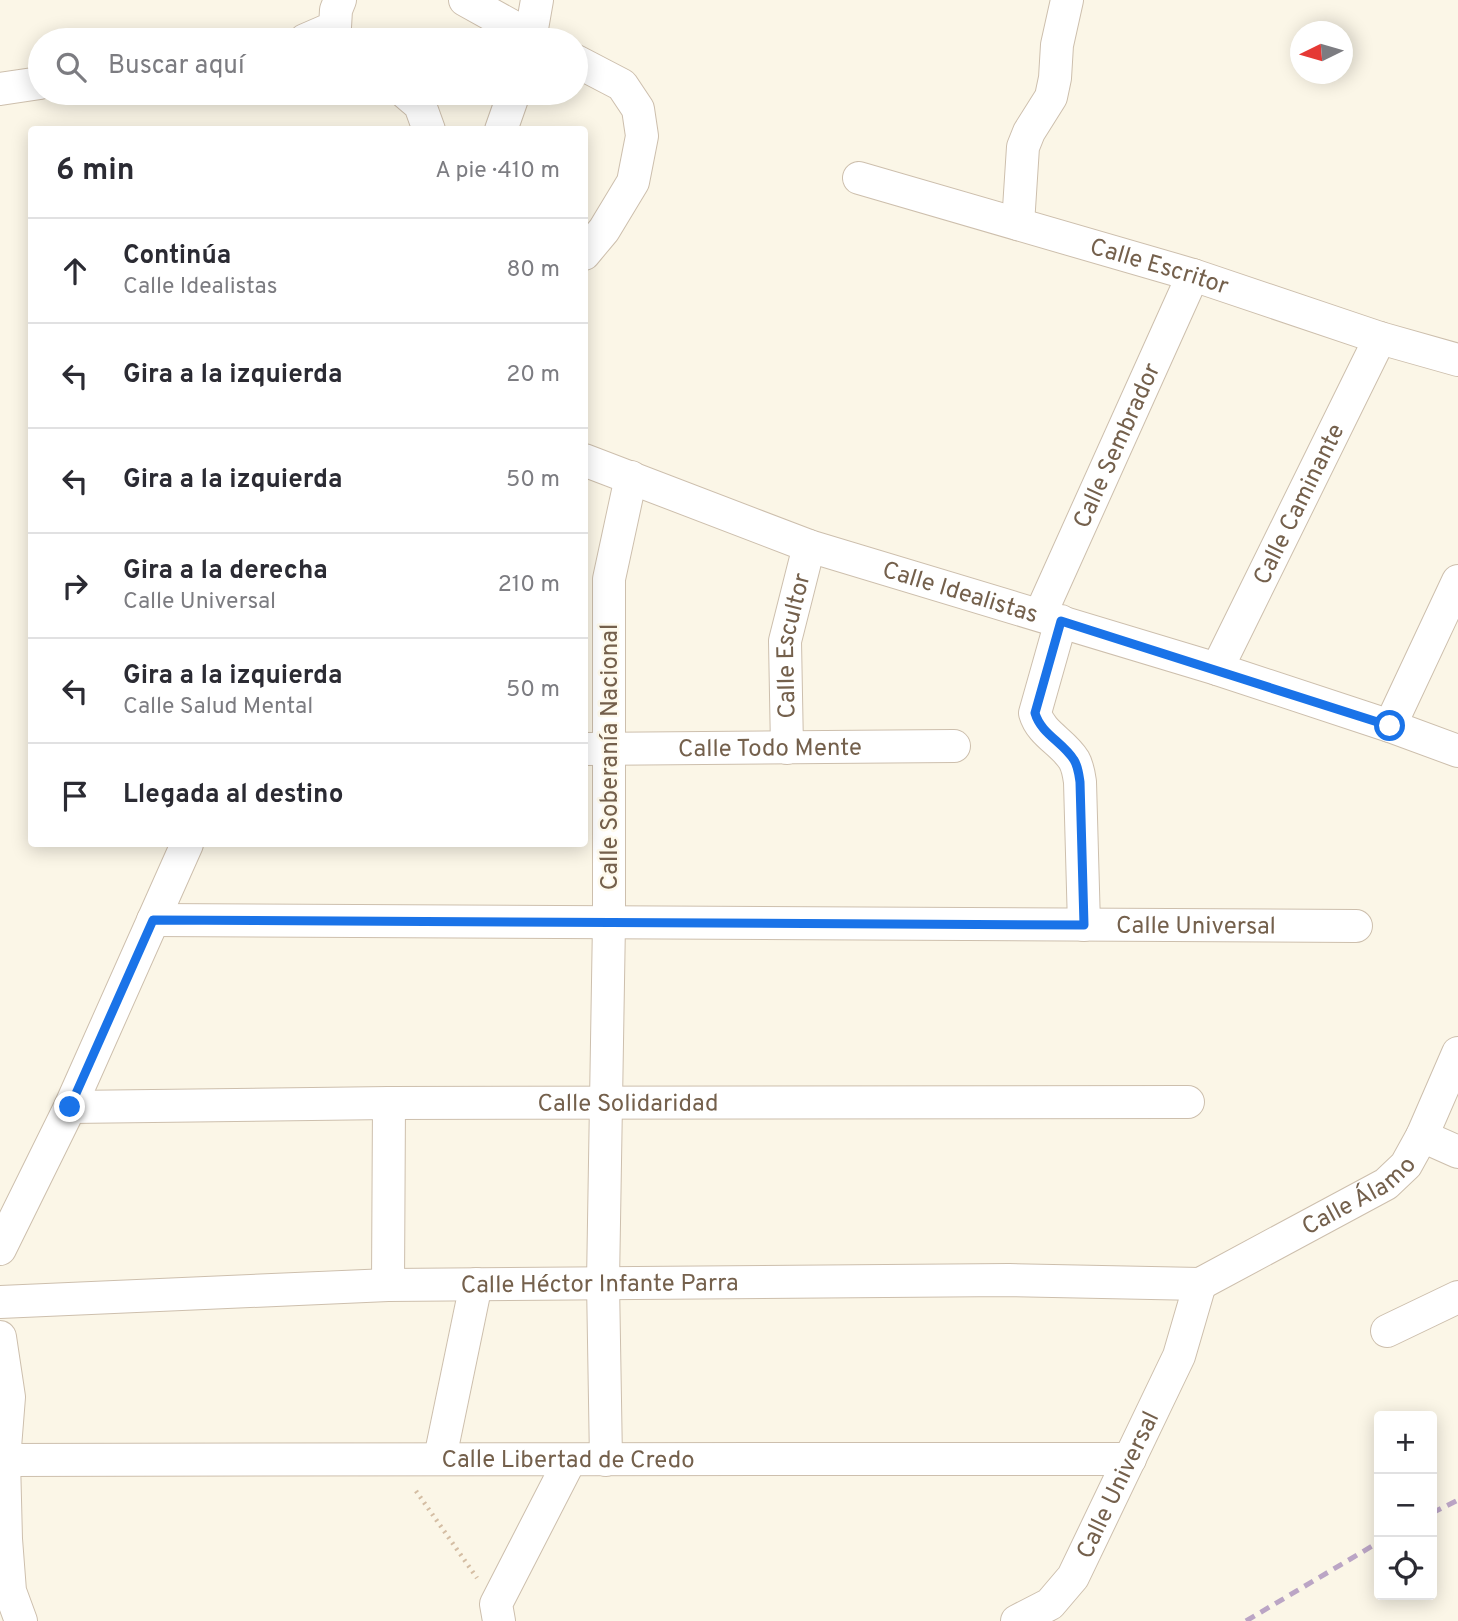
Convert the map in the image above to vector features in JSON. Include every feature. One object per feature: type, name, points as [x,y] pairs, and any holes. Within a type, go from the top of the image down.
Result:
[{"type":"street","points":[[465,0],[513,28]]},
{"type":"street","points":[[533,28],[537,0]]},
{"type":"street","points":[[1018,224],[1023,147],[1028,131],[1051,97],[1057,45],[1067,0]]},
{"type":"street","points":[[588,67],[622,85],[638,109],[642,136],[633,182],[604,230],[588,249]]},
{"type":"street","points":[[0,89],[28,85]]},
{"type":"street","points":[[420,105],[428,126]]},
{"type":"street","points":[[502,126],[510,105]]},
{"type":"street","name":"Calle Escritor","points":[[859,177],[1193,275],[1380,338],[1458,360]]},
{"type":"street","name":"Calle Sembrador","points":[[1084,925],[1080,782],[1076,762],[1065,748],[1042,729],[1035,713],[1050,618],[1193,275]]},
{"type":"street","name":"Calle Caminante","points":[[1217,669],[1380,338]]},
{"type":"street","name":"Calle Idealistas","points":[[588,461],[809,546],[1217,669],[1458,751]]},
{"type":"street","name":"Calle Soberanía Nacional","points":[[606,1460],[603,1282],[609,922],[596,749],[597,578],[631,477]]},
{"type":"street","name":"Calle Escultor","points":[[787,748],[785,641],[809,546]]},
{"type":"street","points":[[1390,726],[1458,581]]},
{"type":"street","name":"Calle Todo Mente","points":[[596,749],[954,746]]},
{"type":"street","points":[[0,1249],[70,1107],[186,847]]},
{"type":"street","name":"Calle Universal","points":[[153,920],[1356,926]]},
{"type":"street","name":"Calle Álamo","points":[[1200,1284],[1386,1184],[1406,1165],[1422,1136],[1458,1053]]},
{"type":"street","name":"Calle Solidaridad","points":[[70,1107],[389,1103],[1188,1102]]},
{"type":"street","points":[[388,1285],[389,1103]]},
{"type":"street","points":[[1422,1136],[1458,1152]]},
{"type":"street","name":"Calle Héctor Infante Parra","points":[[0,1302],[388,1285],[1009,1280],[1200,1284]]},
{"type":"street","points":[[440,1458],[476,1284]]},
{"type":"street","name":"Calle Universal","points":[[1017,1621],[1050,1604],[1073,1577],[1179,1356],[1200,1284]]},
{"type":"street","points":[[1387,1331],[1458,1297]]},
{"type":"street","points":[[0,1337],[9,1397],[4,1460],[10,1591],[21,1621]]},
{"type":"street","name":"Calle Libertad de Credo","points":[[4,1460],[1130,1459]]},
{"type":"street","points":[[497,1613],[570,1460]]},
{"type":"path","points":[[393,1458],[497,1613]]},
{"type":"railway","points":[[1437,1510],[1458,1500]]},
{"type":"railway","points":[[1246,1621],[1374,1545]]},
{"type":"route","points":[[70,1107],[153,920],[1084,925],[1080,782],[1076,762],[1065,748],[1042,729],[1035,713],[1061,621],[1390,726]]}]
